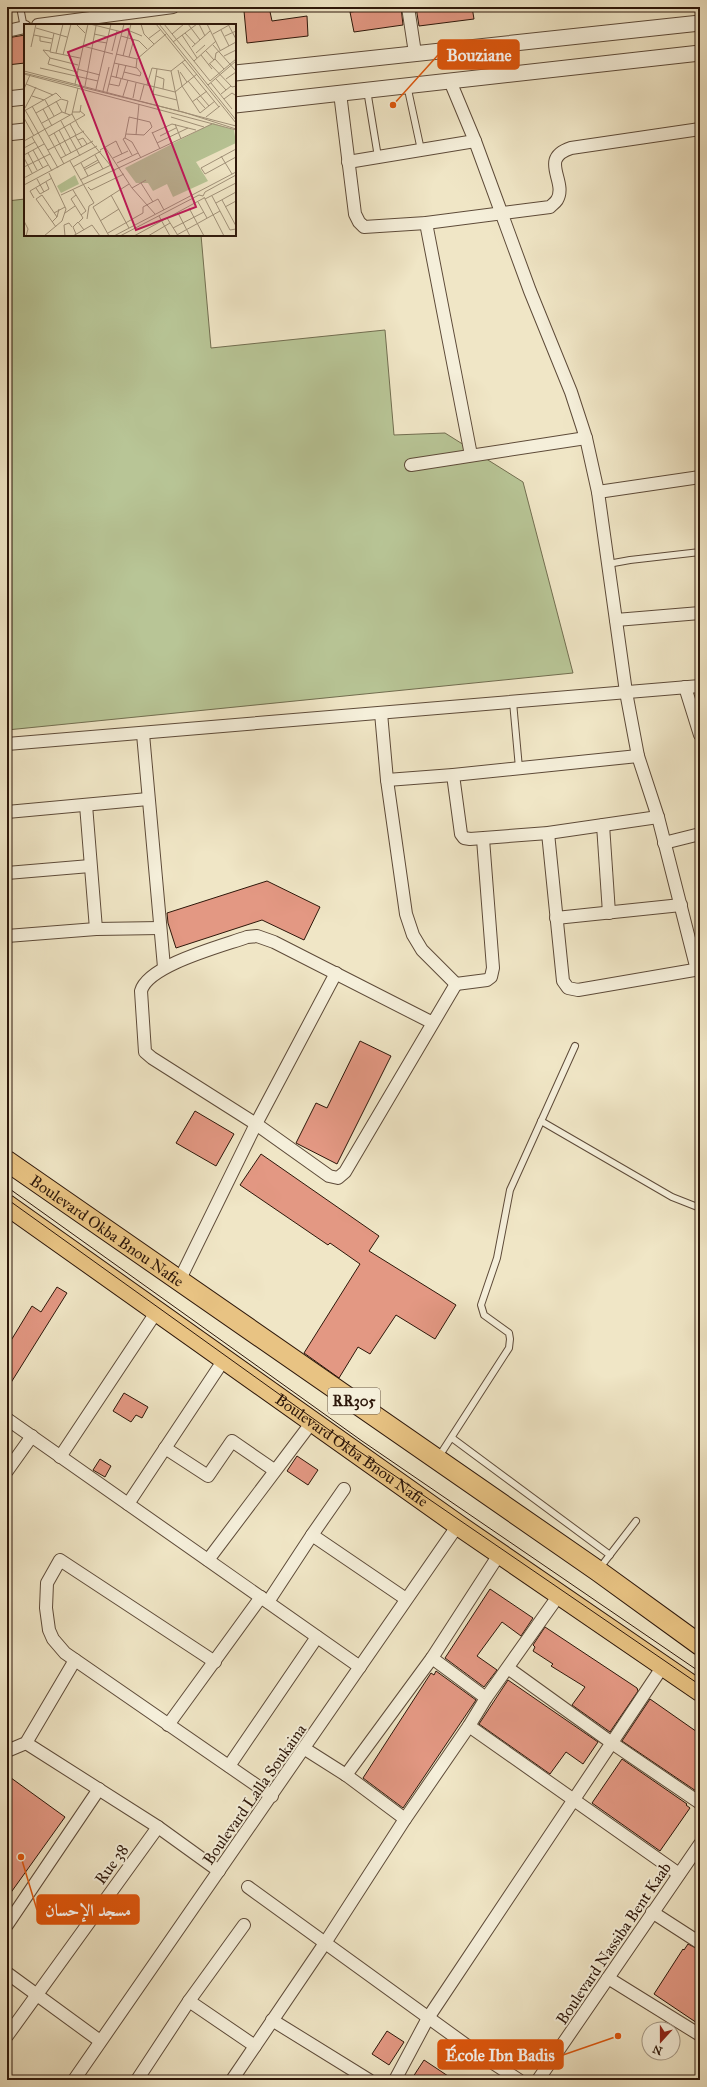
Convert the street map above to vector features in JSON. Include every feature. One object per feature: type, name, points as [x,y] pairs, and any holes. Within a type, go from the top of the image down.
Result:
[{"type":"main road","name":"Boulevard Okba Bnou Nafie","points":[[7,1161],[180,1279],[700,1644]]},
{"type":"main road","name":"Boulevard Okba Bnou Nafie","points":[[7,1205],[225,1358],[312,1422],[458,1525],[700,1691]]},
{"type":"street","points":[[51,24],[64,23],[82,13],[173,7]]},
{"type":"street","points":[[408,7],[415,53]]},
{"type":"street","points":[[236,73],[700,23]]},
{"type":"street","points":[[7,31],[24,28]]},
{"type":"street","points":[[236,105],[700,53]]},
{"type":"street","points":[[450,81],[571,392],[586,438],[598,492],[626,692],[638,756],[658,818],[698,969],[578,990],[568,988],[564,981],[548,833]]},
{"type":"street","points":[[340,93],[355,214],[359,222],[364,227],[426,223],[550,207],[557,200],[559,190],[555,164],[557,156],[562,151],[571,148],[700,128]]},
{"type":"street","points":[[7,99],[24,97]]},
{"type":"street","points":[[7,133],[24,131]]},
{"type":"street","points":[[348,162],[475,142]]},
{"type":"street","points":[[426,223],[471,455]]},
{"type":"street","points":[[411,465],[586,438]]},
{"type":"street","points":[[598,492],[700,477]]},
{"type":"street","points":[[616,620],[700,613]]},
{"type":"street","points":[[7,744],[143,734],[700,686]]},
{"type":"street","points":[[686,687],[700,735]]},
{"type":"street","points":[[381,713],[387,780],[406,914],[413,935],[422,950],[456,984]]},
{"type":"street","points":[[143,734],[164,967]]},
{"type":"street","points":[[387,780],[453,775],[638,756]]},
{"type":"street","points":[[453,775],[461,834],[464,838],[483,839],[548,833],[658,818]]},
{"type":"street","points":[[7,812],[148,799]]},
{"type":"street","points":[[86,805],[96,929]]},
{"type":"street","points":[[603,825],[609,913]]},
{"type":"street","points":[[664,843],[700,834]]},
{"type":"street","points":[[456,984],[488,980],[491,976],[493,968],[483,839]]},
{"type":"street","points":[[7,873],[90,866]]},
{"type":"street","points":[[556,918],[681,905]]},
{"type":"street","points":[[7,936],[96,929],[160,928]]},
{"type":"street","points":[[433,1023],[274,942],[257,936],[247,938],[164,967],[143,983],[141,991],[145,1052],[152,1058],[256,1124],[330,1176],[338,1178],[345,1172],[433,1023],[456,984]]},
{"type":"street","points":[[180,1279],[256,1124],[336,973]]},
{"type":"street","points":[[60,1457],[157,1311]]},
{"type":"street","points":[[128,1504],[225,1358]]},
{"type":"street","points":[[7,1419],[360,1667]]},
{"type":"street","points":[[208,1560],[274,1470],[312,1422]]},
{"type":"street","points":[[7,1471],[32,1436]]},
{"type":"street","points":[[165,1448],[208,1476],[232,1441],[274,1470]]},
{"type":"street","points":[[168,1725],[215,1662],[265,1600],[344,1489]]},
{"type":"street","name":"Boulevard Lalla Soukaina","points":[[76,2080],[100,2042],[305,1749],[406,1599],[458,1525]]},
{"type":"street","points":[[312,1535],[406,1599]]},
{"type":"street","points":[[346,1775],[432,1658],[500,1553]]},
{"type":"street","points":[[215,1662],[60,1560],[47,1583],[46,1608],[49,1630],[58,1646],[75,1660],[272,1796]]},
{"type":"street","points":[[235,2079],[272,2020],[325,1943],[405,1819],[469,1726],[486,1698],[560,1595]]},
{"type":"street","points":[[229,1766],[317,1637]]},
{"type":"street","points":[[432,1658],[486,1698]]},
{"type":"street","points":[[7,1751],[26,1743],[75,1660]]},
{"type":"street","points":[[395,2080],[428,2018],[663,1666]]},
{"type":"street","points":[[508,1668],[612,1743],[700,1803]]},
{"type":"street","points":[[469,1726],[679,1874]]},
{"type":"street","points":[[26,1743],[158,1828],[219,1871]]},
{"type":"street","points":[[305,1749],[346,1775],[405,1819]]},
{"type":"street","points":[[7,1925],[98,1789]]},
{"type":"street","name":"Rue 38","points":[[7,2036],[158,1828]]},
{"type":"street","name":"Boulevard Nassiba Bent Kaab","points":[[538,2080],[652,1912],[679,1874],[698,1851]]},
{"type":"street","points":[[248,1887],[428,2018],[519,2080]]},
{"type":"street","points":[[652,1912],[700,1943]]},
{"type":"street","points":[[137,2080],[189,2001],[244,1925]]},
{"type":"street","points":[[7,1973],[100,2042]]},
{"type":"street","points":[[608,1978],[700,2035]]},
{"type":"street","points":[[189,2001],[255,2046]]},
{"type":"street","points":[[272,2020],[369,2080]]},
{"type":"lane","points":[[20,7],[24,24]]},
{"type":"lane","points":[[407,86],[421,150]]},
{"type":"lane","points":[[367,90],[378,157]]},
{"type":"lane","points":[[608,564],[700,552]]},
{"type":"lane","points":[[513,702],[519,768]]},
{"type":"lane","points":[[437,1459],[509,1348],[509,1333],[484,1315],[481,1305],[497,1258],[510,1190],[575,1046]]},
{"type":"lane","points":[[541,1121],[672,1197],[700,1208]]},
{"type":"lane","points":[[452,1438],[610,1555]]},
{"type":"lane","points":[[598,1571],[636,1521]]},
{"type":"green space","points":[[24,199],[24,236],[201,236],[211,348],[385,330],[394,435],[445,433],[523,482],[573,673],[7,730],[7,201]]},
{"type":"building","points":[[269,7],[272,21],[307,16],[308,36],[247,43],[244,11]]},
{"type":"building","points":[[401,7],[403,25],[354,32],[350,12]]},
{"type":"building","points":[[416,7],[472,7],[474,19],[419,26]]},
{"type":"building","points":[[24,35],[24,63],[7,65],[7,38]]},
{"type":"building","points":[[267,881],[320,907],[304,940],[262,920],[176,948],[168,923],[167,913]]},
{"type":"building","points":[[360,1041],[391,1056],[337,1164],[296,1143],[316,1103],[327,1108]]},
{"type":"building","points":[[195,1111],[234,1134],[216,1166],[176,1143]]},
{"type":"building","points":[[261,1154],[379,1236],[369,1251],[456,1305],[435,1339],[396,1315],[370,1354],[358,1347],[339,1378],[304,1353],[360,1264],[330,1243],[328,1245],[240,1185]]},
{"type":"building","points":[[57,1287],[67,1293],[7,1389],[7,1347],[32,1306],[41,1312]]},
{"type":"building","points":[[124,1393],[148,1407],[142,1418],[136,1415],[131,1422],[113,1411]]},
{"type":"building","points":[[297,1456],[318,1470],[308,1485],[287,1471]]},
{"type":"building","points":[[100,1459],[111,1466],[105,1477],[93,1470]]},
{"type":"building","points":[[490,1589],[533,1618],[521,1636],[502,1622],[477,1656],[497,1670],[484,1687],[445,1658]]},
{"type":"building","points":[[545,1627],[637,1688],[638,1691],[610,1732],[572,1705],[585,1687],[551,1666],[553,1664],[533,1651],[535,1647],[533,1645]]},
{"type":"building","points":[[436,1671],[476,1700],[403,1808],[363,1778],[431,1673],[434,1675]]},
{"type":"building","points":[[508,1680],[598,1742],[583,1764],[566,1752],[550,1774],[479,1724]]},
{"type":"building","points":[[650,1699],[700,1734],[700,1785],[696,1791],[622,1741]]},
{"type":"building","points":[[622,1759],[687,1804],[686,1805],[690,1808],[660,1851],[592,1803]]},
{"type":"building","points":[[7,1775],[65,1817],[7,1898]]},
{"type":"building","points":[[688,1944],[700,1950],[700,2025],[654,1994],[683,1949],[684,1950]]},
{"type":"building","points":[[387,2031],[404,2042],[389,2065],[372,2054]]},
{"type":"building","points":[[424,2060],[454,2080],[411,2080]]},
{"type":"tram line","points":[[7,1187],[362,1441],[700,1672]]},
{"type":"tram line","points":[[7,1199],[350,1445],[700,1685]]},
{"type":"place","name":"Bouziane","points":[[393,105]]},
{"type":"place","name":"مسجد الإحسان","points":[[21,1857]]},
{"type":"place","name":"École Ibn Badis","points":[[618,2036]]}]
